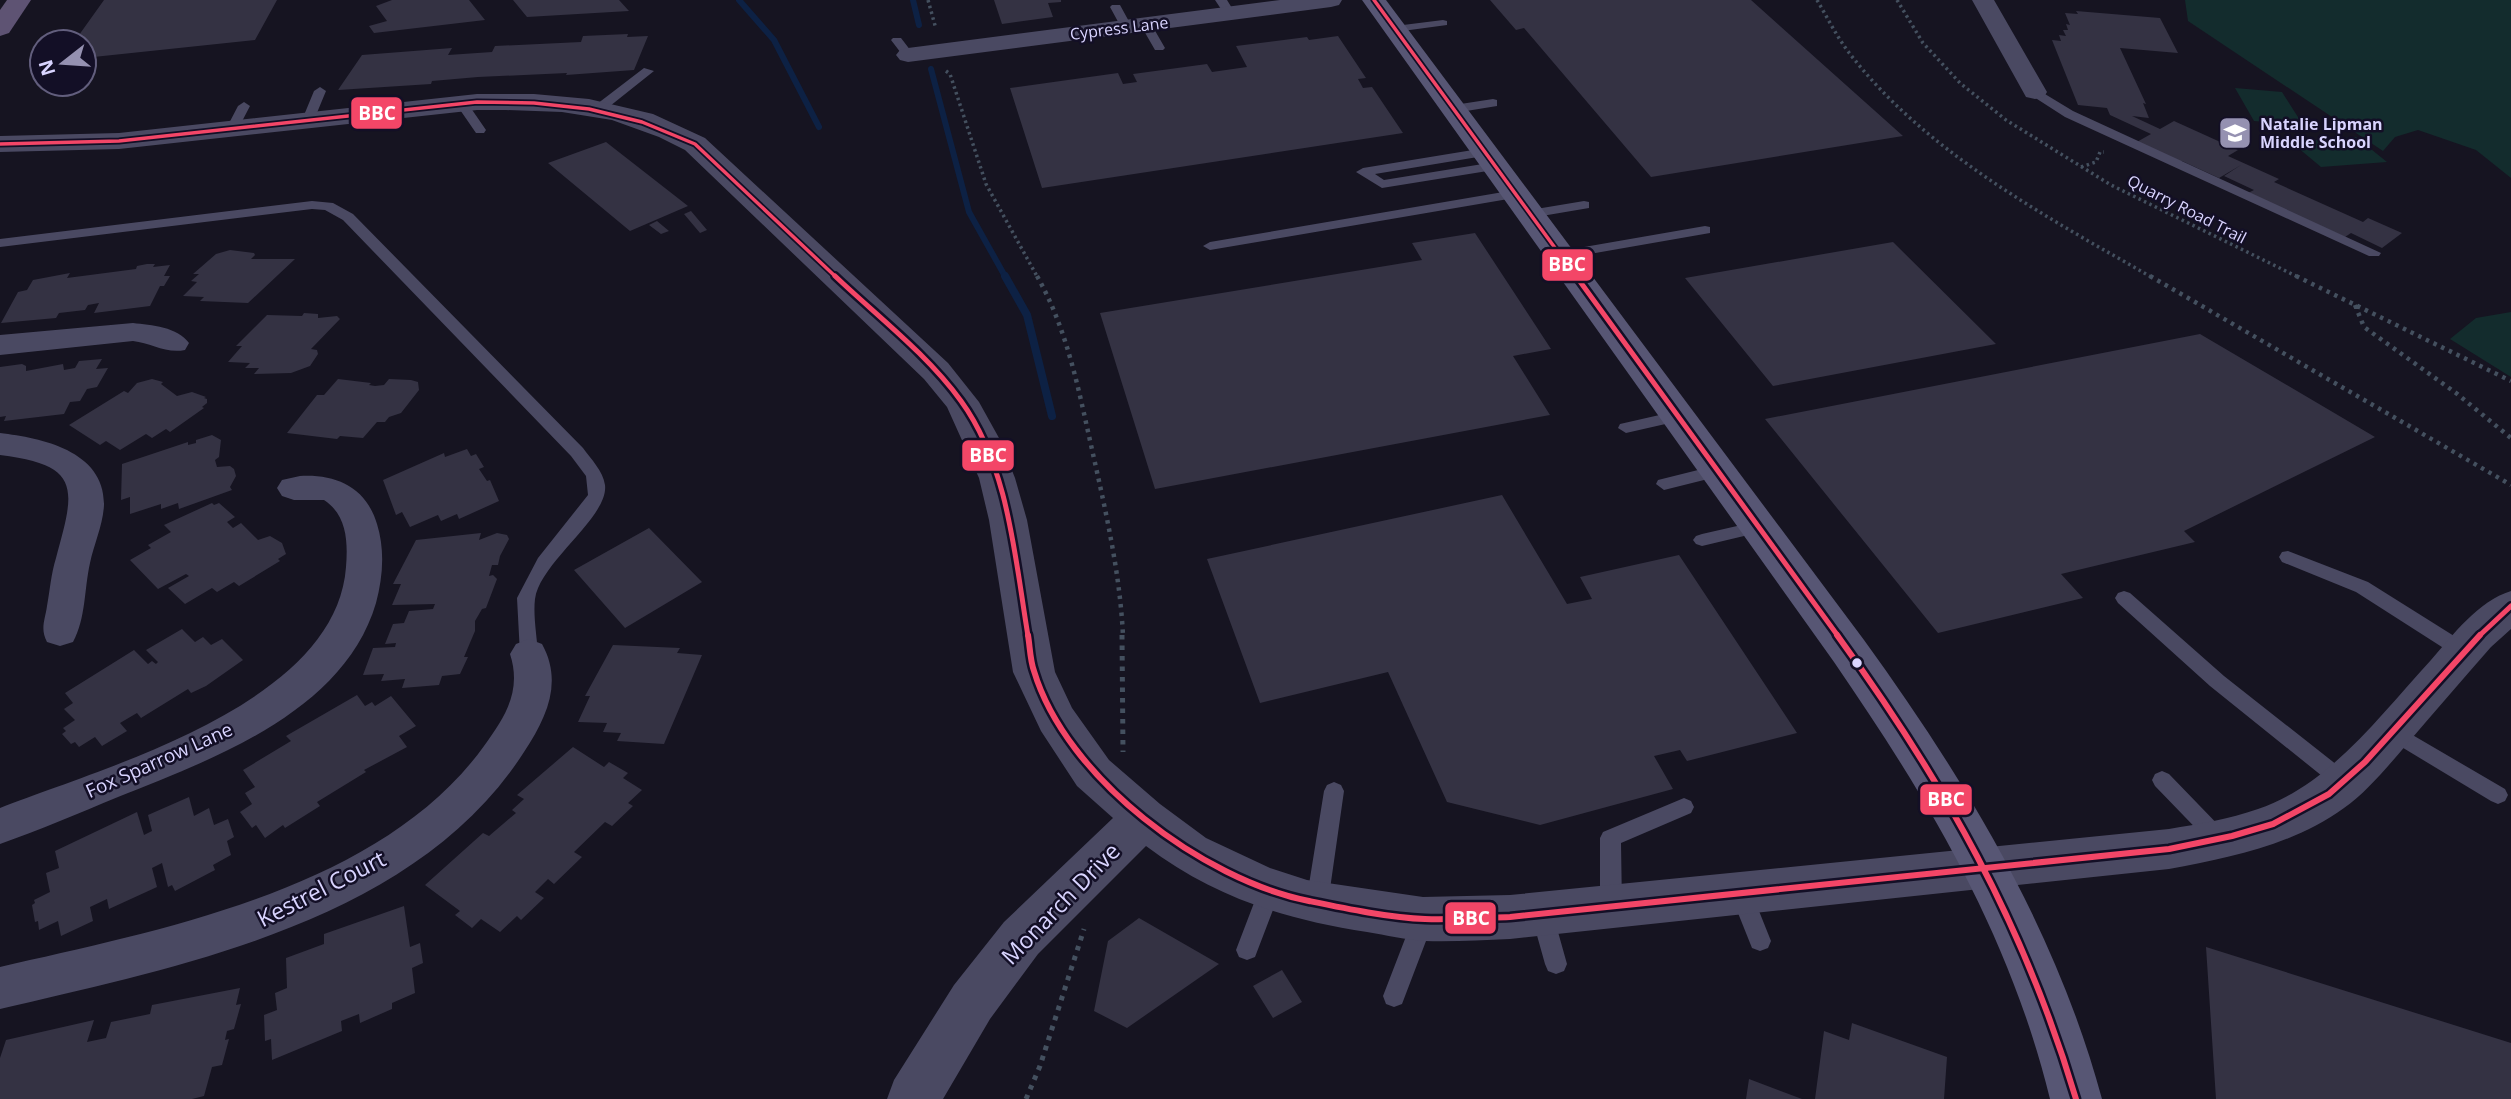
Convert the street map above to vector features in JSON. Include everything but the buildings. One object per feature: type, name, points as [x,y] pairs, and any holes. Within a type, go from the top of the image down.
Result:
[{"type":"main road","points":[[0,28],[19,0]]},
{"type":"main road","points":[[1374,0],[1893,715],[1984,868],[2048,1006],[2076,1099]]},
{"type":"street","name":"Cypress Lane","points":[[903,48],[934,52],[974,41],[1129,19],[1225,7],[1331,0]]},
{"type":"street","points":[[1983,0],[2035,92]]},
{"type":"street","points":[[0,144],[106,142],[238,117],[314,106],[471,117],[519,101],[601,107],[669,128],[695,144],[936,371],[962,402],[981,438],[997,478],[1008,520],[1034,672],[1073,746],[1094,773],[1144,818],[1190,852],[1243,879],[1317,903],[1423,919],[1510,917],[2169,849],[2220,840],[2288,817],[2344,782],[2463,651],[2498,615],[2511,606]]},
{"type":"street","points":[[0,345],[133,332],[152,334],[174,343]]},
{"type":"street","points":[[0,444],[43,451],[61,460],[76,471],[85,487],[87,504],[71,567],[67,608],[60,632]]},
{"type":"street","name":"Fox Sparrow Lane","points":[[0,826],[166,760],[229,731],[288,693],[334,648],[349,625],[360,598],[365,574],[362,536],[349,502],[339,493],[316,487],[295,488]]},
{"type":"street","name":"Kestrel Court","points":[[0,988],[231,931],[281,913],[378,863],[421,834],[459,802],[493,767],[517,730],[532,698],[535,668],[529,654]]},
{"type":"street","name":"Monarch Drive","points":[[914,1099],[972,1002],[1021,938],[1144,818]]},
{"type":"lane","points":[[1129,19],[1159,48]]},
{"type":"lane","points":[[1395,29],[1443,23]]},
{"type":"lane","points":[[601,107],[648,71]]},
{"type":"lane","points":[[2035,92],[2069,114],[2374,253]]},
{"type":"lane","points":[[1454,109],[1493,103]]},
{"type":"lane","points":[[1506,181],[1382,184],[1363,172],[1506,181],[1584,205]]},
{"type":"lane","points":[[1210,246],[1506,181]]},
{"type":"lane","points":[[0,243],[312,205],[328,206],[348,216],[578,452],[596,476],[598,493],[593,503],[544,563],[526,598],[529,654]]},
{"type":"lane","points":[[1561,256],[1705,230]]},
{"type":"lane","points":[[1626,428],[1677,415]]},
{"type":"lane","points":[[1664,484],[1718,471]]},
{"type":"lane","points":[[1702,540],[1759,527]]},
{"type":"lane","points":[[2288,557],[2362,587],[2463,651]]},
{"type":"lane","points":[[2124,598],[2217,681],[2344,782]]},
{"type":"lane","points":[[2392,731],[2498,794]]},
{"type":"lane","points":[[2162,780],[2220,840]]},
{"type":"lane","points":[[1317,903],[1334,791]]},
{"type":"lane","points":[[1611,906],[1610,838],[1684,807]]},
{"type":"lane","points":[[1247,950],[1269,889]]},
{"type":"lane","points":[[1741,893],[1760,941]]},
{"type":"lane","points":[[1542,914],[1556,964]]},
{"type":"lane","points":[[1394,996],[1423,919]]},
{"type":"path","points":[[928,0],[937,32],[931,41],[934,52],[940,66],[950,74],[986,184],[1044,288],[1070,353],[1106,513],[1121,603],[1124,667],[1121,750]]},
{"type":"path","points":[[1817,0],[1846,49],[1874,82],[1910,117],[2007,194],[2511,485]]},
{"type":"path","name":"Quarry Road Trail","points":[[1897,0],[1921,42],[1960,81],[2021,130],[2080,167],[2511,381]]},
{"type":"path","points":[[2080,167],[2096,162],[2100,152],[2120,150],[2130,142]]},
{"type":"path","points":[[2355,305],[2364,327],[2456,393],[2511,438]]},
{"type":"path","points":[[1026,1099],[1040,1066],[1086,925]]},
{"type":"green space","points":[[2185,0],[2511,0],[2511,178],[2476,150],[2418,130],[2395,137],[2383,151],[2188,21]]},
{"type":"green space","points":[[2235,88],[2282,92],[2303,125],[2254,121]]},
{"type":"green space","points":[[2356,137],[2387,162],[2321,167],[2291,142]]},
{"type":"green space","points":[[2511,312],[2511,377],[2450,339],[2476,318]]},
{"type":"waterway","points":[[739,0],[774,40],[819,127]]},
{"type":"waterway","points":[[913,0],[919,25]]},
{"type":"waterway","points":[[931,69],[969,212],[1006,278]]},
{"type":"waterway","points":[[1005,276],[1027,315],[1052,416]]},
{"type":"transit line","name":"BBC","points":[[1374,0],[1849,651],[1920,757],[1953,810],[2011,921],[2058,1038],[2076,1099]]},
{"type":"transit line","name":"BBC","points":[[0,144],[119,141],[477,102],[534,103],[589,109],[642,122],[695,144],[936,371],[962,402],[981,438],[997,478],[1008,520],[1034,672],[1056,719],[1093,773],[1144,818],[1190,852],[1243,879],[1307,901],[1423,919],[1510,917],[2169,849],[2232,836],[2292,816],[2339,787],[2466,649],[2511,606]]},
{"type":"place","name":"Natalie Lipman Middle School","points":[[2235,133]]}]
